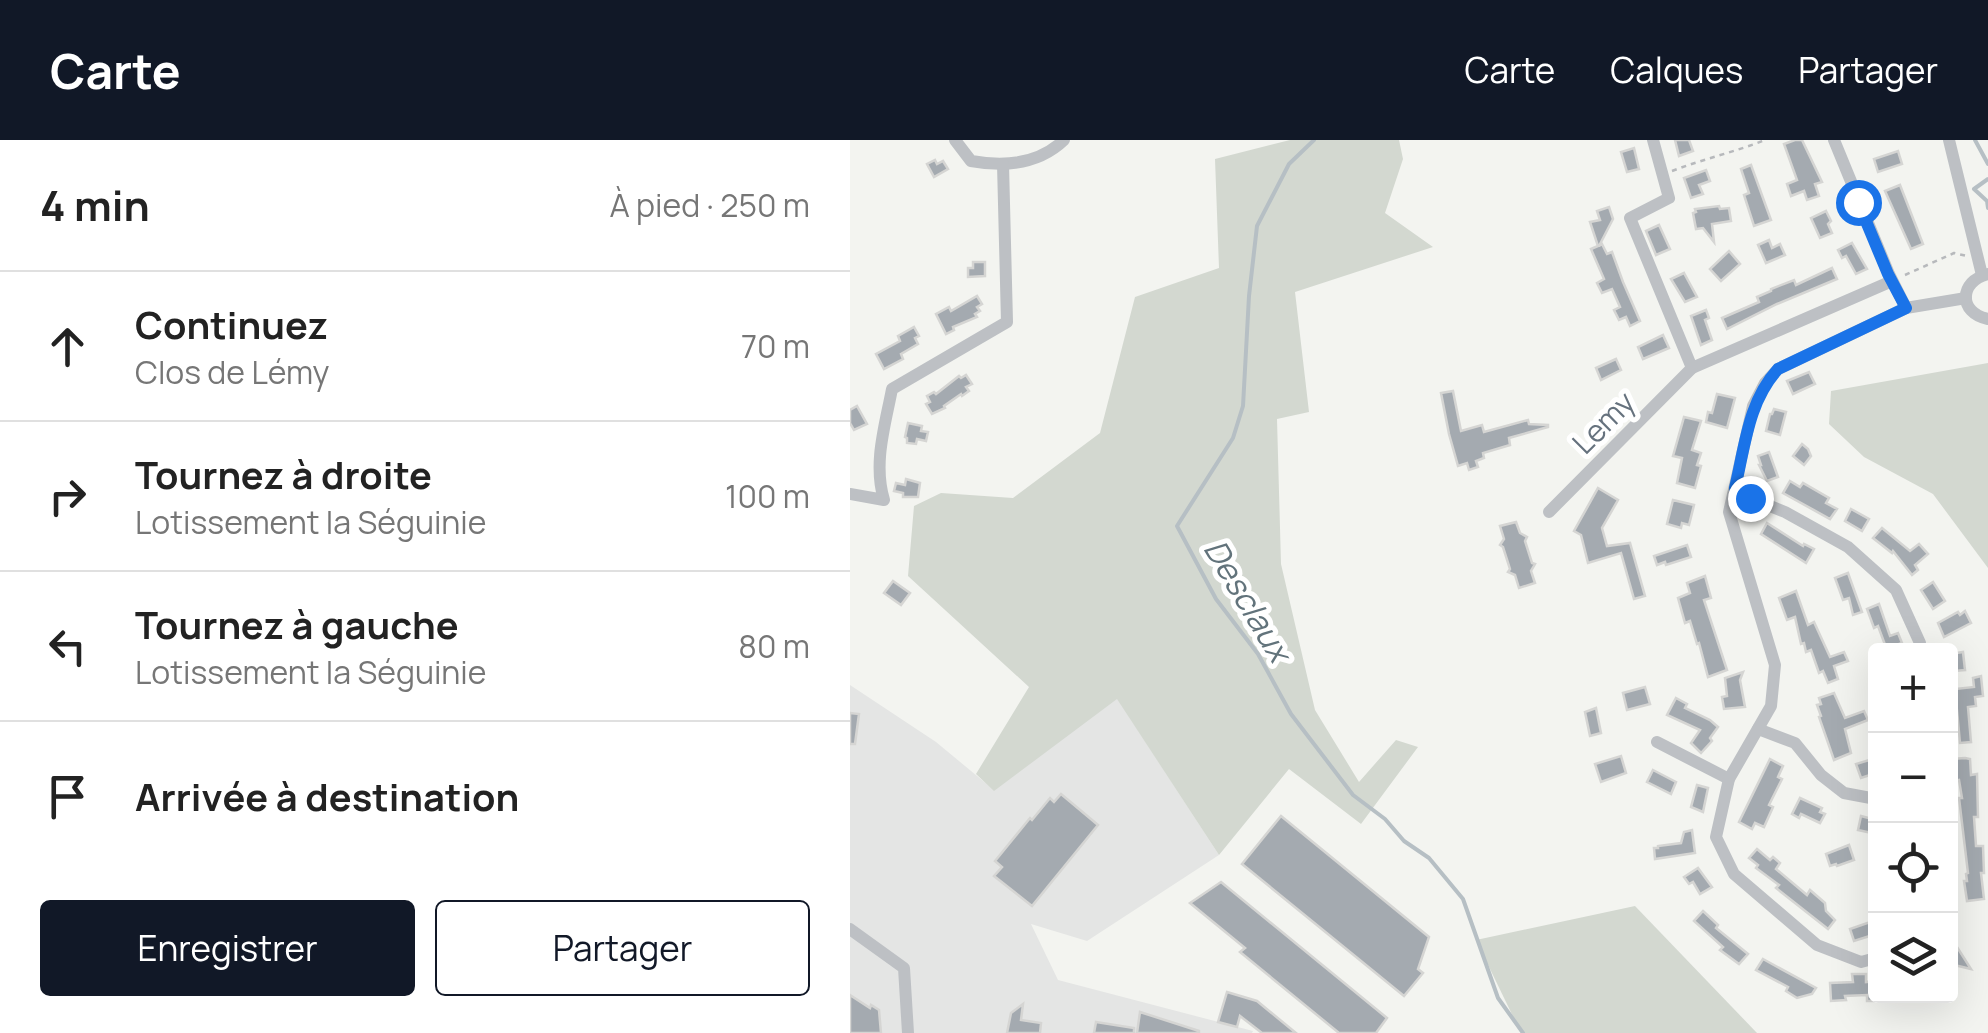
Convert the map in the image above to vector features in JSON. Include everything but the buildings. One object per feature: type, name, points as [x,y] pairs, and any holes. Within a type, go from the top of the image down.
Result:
[{"type":"street","points":[[955,140],[970,161],[1003,164],[1050,153],[1064,140]]},
{"type":"street","points":[[1653,140],[1668,198],[1630,218],[1692,368],[1898,279]]},
{"type":"street","points":[[1834,140],[1898,279],[1906,308]]},
{"type":"street","points":[[1949,140],[1985,275],[1970,284],[1966,298],[1972,312],[1988,319]]},
{"type":"street","points":[[850,494],[884,500],[878,466],[892,389],[1008,322],[1003,164]]},
{"type":"street","points":[[1868,960],[1861,962],[1817,945],[1734,874],[1716,837],[1729,779],[1771,706],[1774,664],[1728,512],[1754,406],[1765,383],[1778,369],[1906,308],[1966,298]]},
{"type":"street","name":"Lemy","points":[[1549,512],[1692,368]]},
{"type":"street","points":[[1735,488],[1848,547],[1896,590],[1920,643]]},
{"type":"street","points":[[1758,728],[1795,743],[1821,775],[1844,792],[1868,798]]},
{"type":"street","points":[[1657,742],[1729,779]]},
{"type":"street","points":[[850,928],[904,968],[908,1033]]},
{"type":"path","points":[[1662,174],[1766,140]]},
{"type":"path","points":[[1898,279],[1954,253],[1977,255]]},
{"type":"shaded area","points":[[1290,140],[1399,140],[1403,159],[1385,213],[1433,247],[1295,292],[1309,412],[1277,419],[1281,564],[1315,710],[1359,782],[1396,740],[1418,747],[1361,824],[1289,769],[1219,855],[1117,699],[994,791],[976,774],[1029,687],[908,576],[914,506],[941,493],[1013,498],[1100,433],[1135,297],[1219,268],[1215,159]]},
{"type":"shaded area","points":[[1988,363],[1988,568],[1933,494],[1864,457],[1829,424],[1831,391]]},
{"type":"shaded area","points":[[850,685],[936,742],[994,790],[1117,698],[1219,855],[1087,941],[1031,924],[1058,980],[1252,1033],[850,1033]]},
{"type":"shaded area","points":[[1635,906],[1757,1033],[1521,1033],[1476,940]]},
{"type":"waterway","name":"Desclaux","points":[[1314,140],[1289,164],[1257,226],[1243,406],[1233,438],[1177,526],[1216,599],[1258,654],[1291,714],[1353,795],[1429,858],[1463,899],[1498,998],[1523,1033]]},
{"type":"waterway","points":[[1975,140],[1988,164]]},
{"type":"waterway","points":[[1988,179],[1974,189],[1987,201],[1988,208]]},
{"type":"route","points":[[1750,498],[1735,488],[1754,406],[1765,383],[1778,369],[1906,308],[1858,202]]}]
